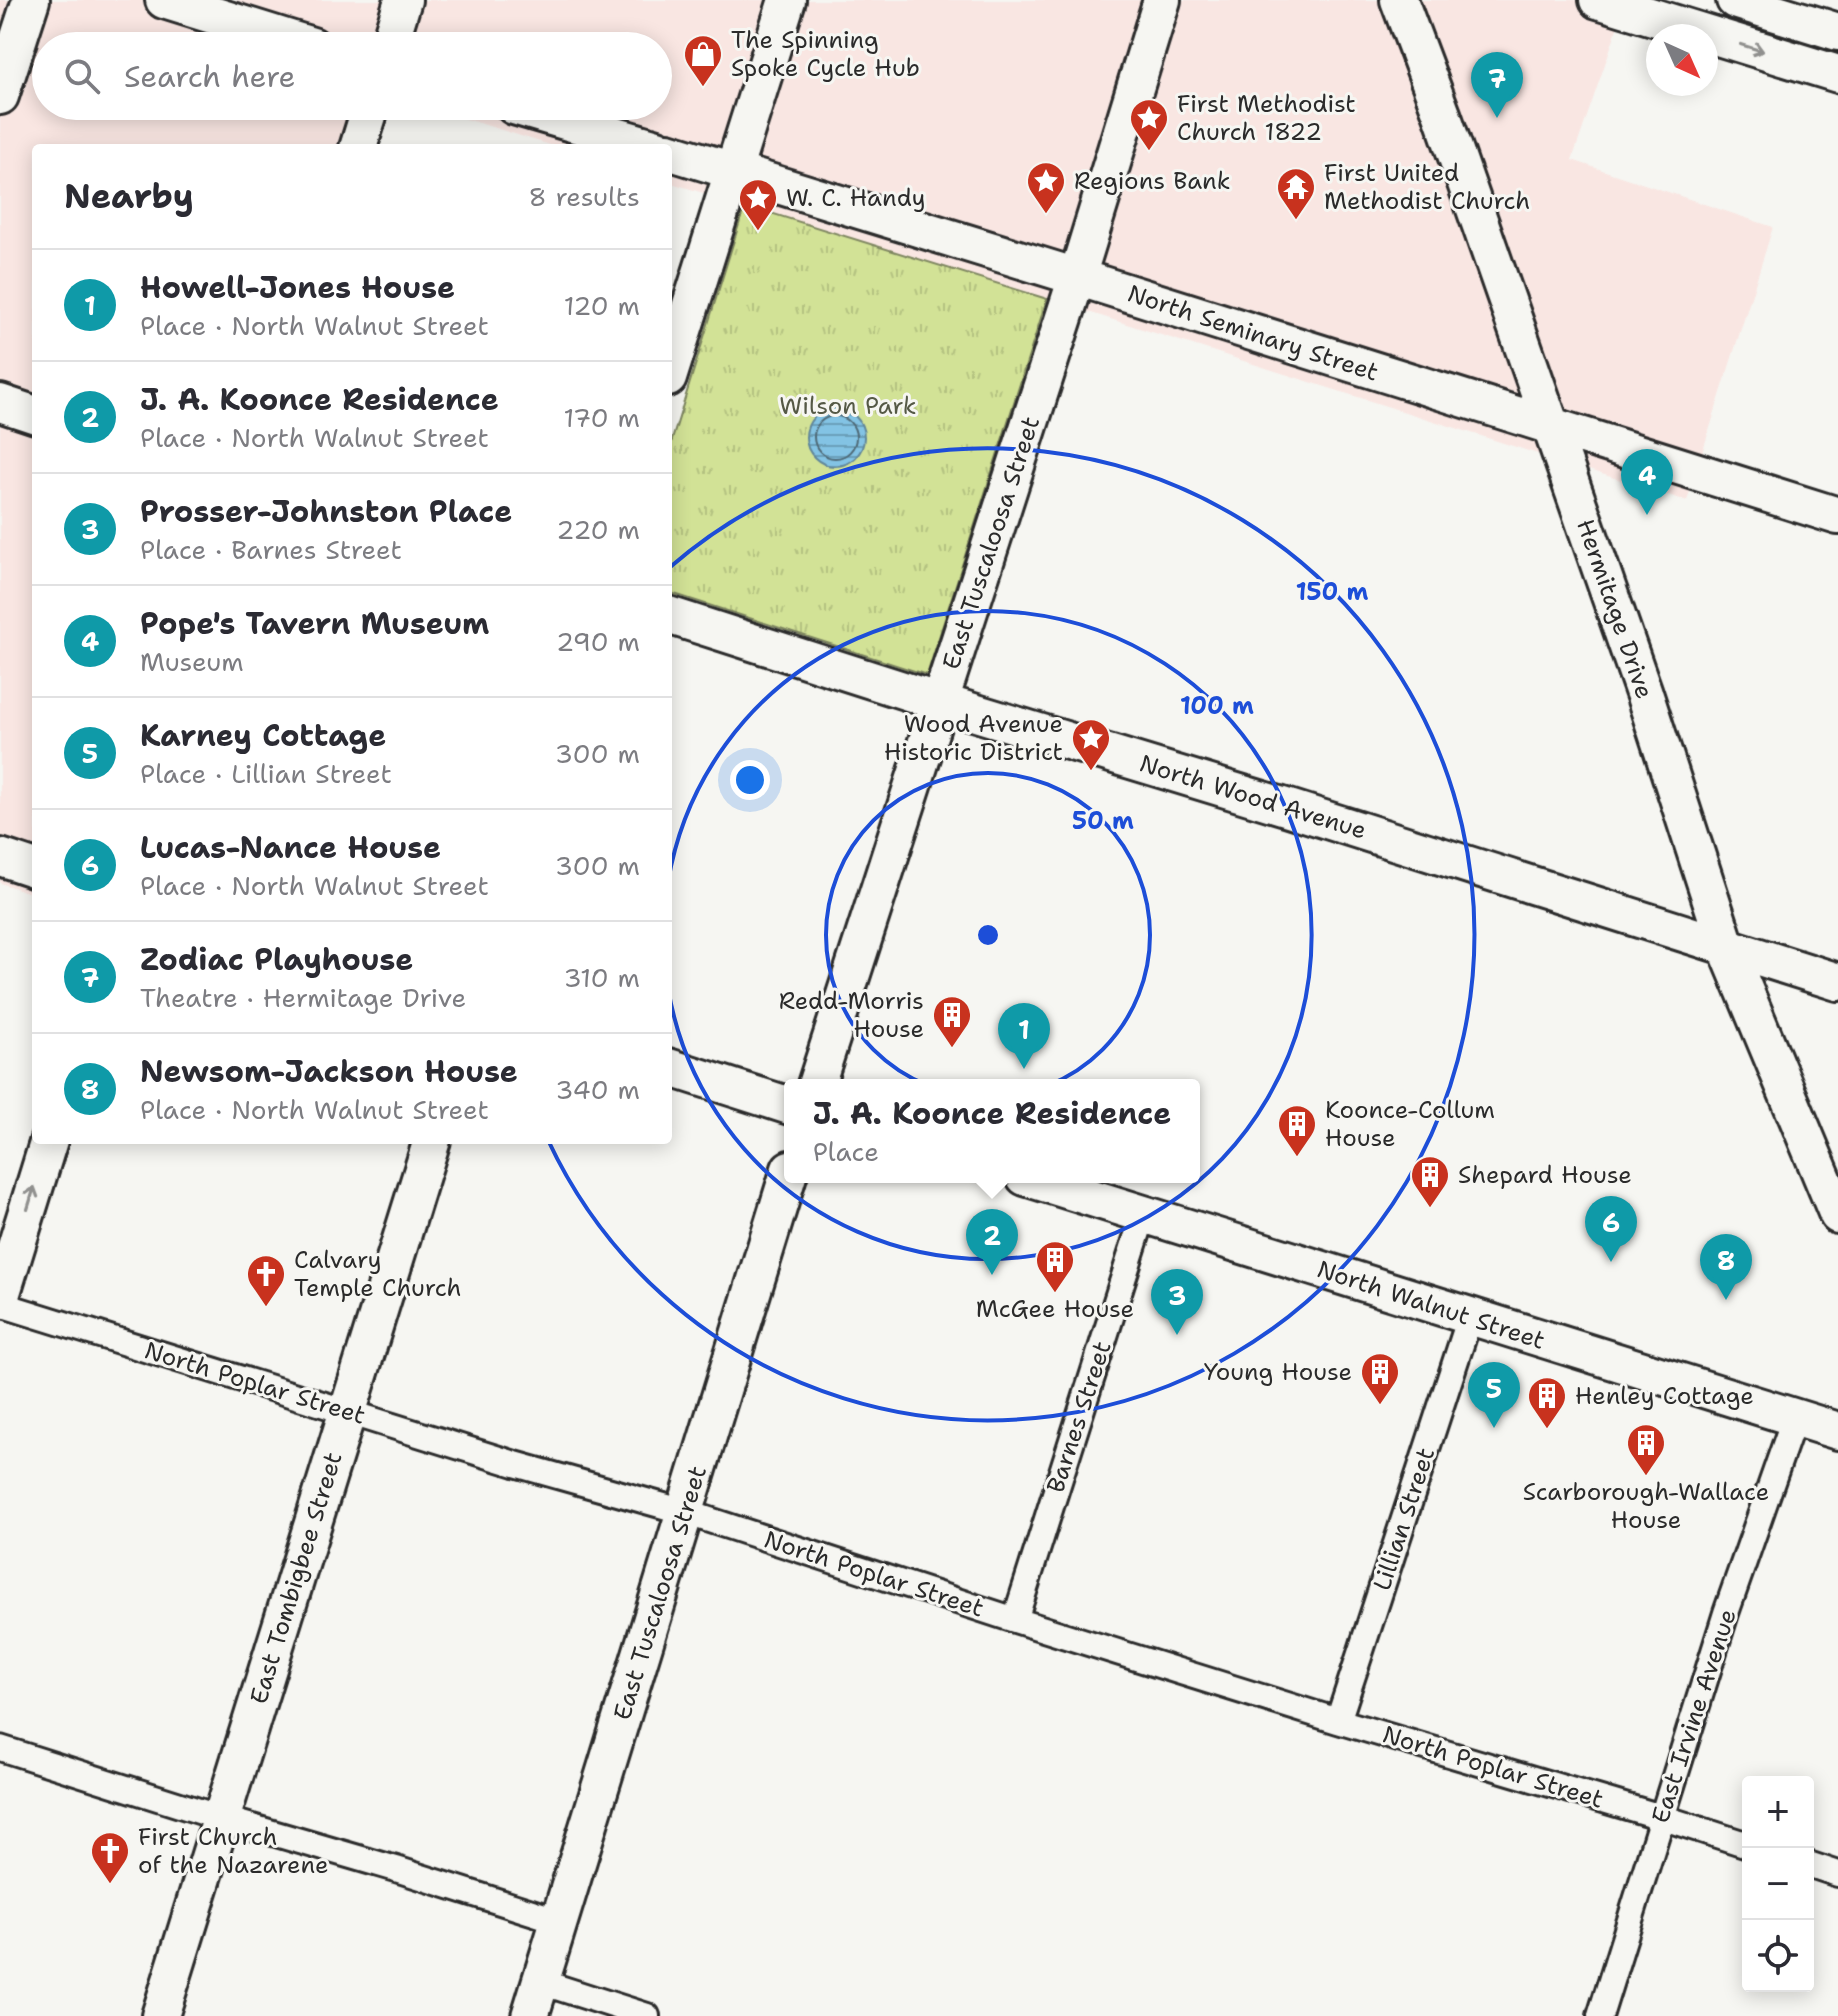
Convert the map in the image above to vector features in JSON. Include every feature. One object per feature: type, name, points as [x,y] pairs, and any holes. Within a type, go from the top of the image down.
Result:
[{"type":"street","points":[[0,96],[31,0]]},
{"type":"street","points":[[164,0],[267,32]]},
{"type":"street","points":[[393,32],[403,0]]},
{"type":"street","points":[[672,365],[787,0]]},
{"type":"street","name":"East Tuscaloosa Street","points":[[818,1079],[1077,277],[1162,0]]},
{"type":"street","name":"Hermitage Drive","points":[[1399,0],[1443,117],[1644,693],[1726,946],[1838,1215]]},
{"type":"street","points":[[1598,0],[1838,74]]},
{"type":"street","points":[[1735,0],[1838,32]]},
{"type":"street","points":[[359,144],[367,120]]},
{"type":"street","points":[[562,120],[643,144]]},
{"type":"street","name":"North Seminary Street","points":[[672,152],[1838,516]]},
{"type":"street","points":[[0,403],[32,414]]},
{"type":"street","name":"North Wood Avenue","points":[[672,616],[1838,982]]},
{"type":"street","points":[[0,857],[32,868]]},
{"type":"street","points":[[672,1068],[784,1104]]},
{"type":"street","points":[[0,1302],[48,1144]]},
{"type":"street","name":"East Tombigbee Street","points":[[160,2016],[431,1144]]},
{"type":"street","name":"East Tuscaloosa Street","points":[[530,2016],[786,1183]]},
{"type":"street","name":"North Walnut Street","points":[[1045,1183],[1838,1431]]},
{"type":"street","name":"Barnes Street","points":[[1015,1620],[1144,1213]]},
{"type":"street","name":"North Poplar Street","points":[[0,1302],[515,1464],[685,1512],[1338,1721],[1742,1843]]},
{"type":"street","name":"Lillian Street","points":[[1338,1721],[1470,1317]]},
{"type":"street","name":"East Irvine Avenue","points":[[1600,2016],[1726,1613],[1794,1419]]},
{"type":"street","points":[[0,1748],[560,1921]]},
{"type":"street","points":[[1814,1866],[1838,1874]]},
{"type":"street","points":[[541,1982],[647,2016]]},
{"type":"shaded area","points":[[0,0],[1627,0],[1572,160],[1773,227],[1687,501],[672,183],[672,144],[547,144],[469,120],[672,120],[672,32],[32,32],[32,120],[383,120],[376,144],[32,144],[32,894],[0,883]]},
{"type":"green space","name":"Wilson Park","points":[[745,205],[1047,299],[927,675],[672,593],[672,440]]},
{"type":"water","points":[[835,408],[856,416],[864,437],[856,458],[835,466],[814,458],[806,437],[814,416]]},
{"type":"place","name":"The Spinning Spoke Cycle Hub","points":[[703,88]]},
{"type":"place","name":"Zodiac Playhouse","points":[[1497,118]]},
{"type":"place","name":"First Methodist Church 1822","points":[[1149,152]]},
{"type":"place","name":"Regions Bank","points":[[1046,215]]},
{"type":"place","name":"First United Methodist Church","points":[[1296,221]]},
{"type":"place","name":"W. C. Handy","points":[[758,232]]},
{"type":"place","name":"Pope's Tavern Museum","points":[[1647,515]]},
{"type":"place","name":"Wood Avenue Historic District","points":[[1091,772]]},
{"type":"place","name":"Redd-Morris House","points":[[952,1049]]},
{"type":"place","name":"Howell-Jones House","points":[[1024,1069]]},
{"type":"place","name":"Koonce-Collum House","points":[[1297,1158]]},
{"type":"place","name":"Shepard House","points":[[1430,1209]]},
{"type":"place","name":"Lucas-Nance House","points":[[1611,1262]]},
{"type":"place","name":"J. A. Koonce Residence","points":[[992,1275]]},
{"type":"place","name":"McGee House","points":[[1055,1294]]},
{"type":"place","name":"Newsom-Jackson House","points":[[1726,1300]]},
{"type":"place","name":"Calvary Temple Church","points":[[266,1308]]},
{"type":"place","name":"Prosser-Johnston Place","points":[[1177,1335]]},
{"type":"place","name":"Young House","points":[[1380,1406]]},
{"type":"place","name":"Karney Cottage","points":[[1494,1428]]},
{"type":"place","name":"Henley Cottage","points":[[1547,1430]]},
{"type":"place","name":"Scarborough-Wallace House","points":[[1646,1477]]},
{"type":"place","name":"First Church of the Nazarene","points":[[110,1885]]}]
